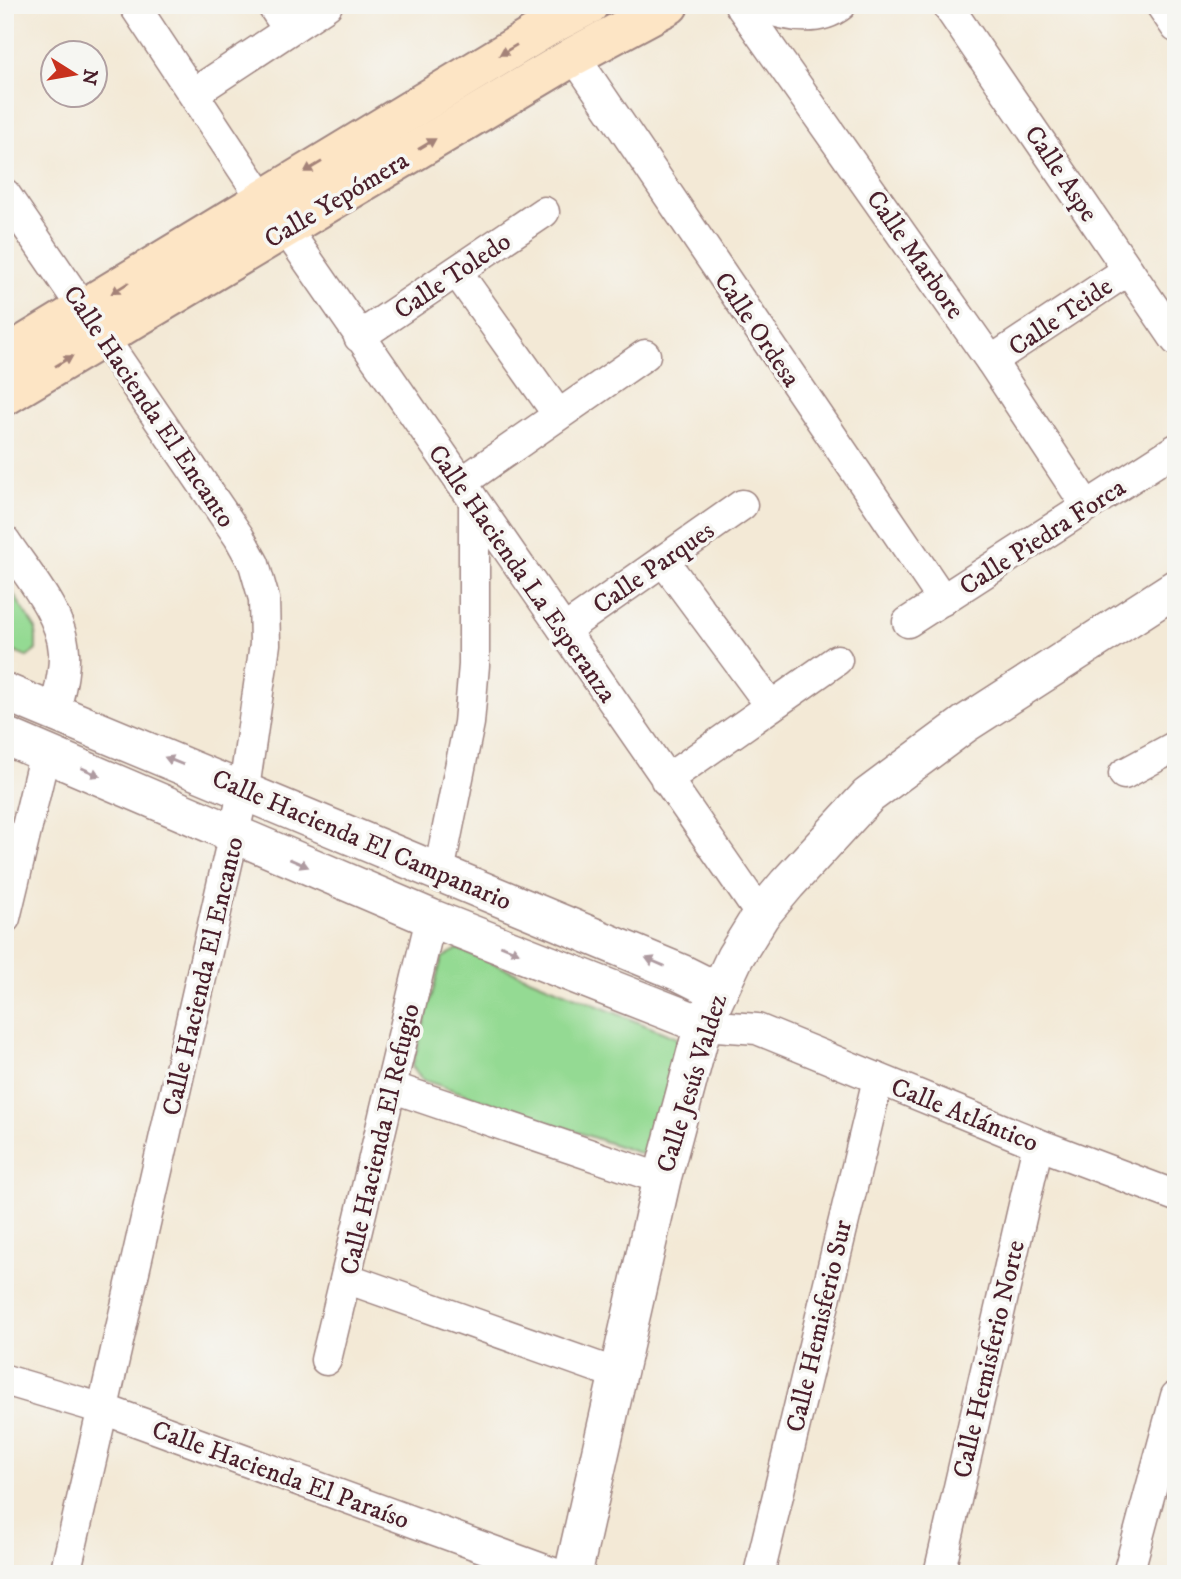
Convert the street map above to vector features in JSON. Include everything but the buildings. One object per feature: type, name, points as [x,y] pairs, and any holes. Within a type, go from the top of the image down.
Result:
[{"type":"main road","name":"Calle Yepómera","points":[[5,396],[94,324],[262,198],[541,15],[589,5]]},
{"type":"main road","name":"Calle Yepómera","points":[[5,356],[94,324],[286,229],[574,56],[669,5]]},
{"type":"street","points":[[134,5],[262,198]]},
{"type":"street","points":[[194,93],[280,17],[327,5]]},
{"type":"street","name":"Calle Marbore","points":[[740,5],[991,361],[1086,505]]},
{"type":"street","points":[[756,5],[778,14],[809,16],[841,5]]},
{"type":"street","name":"Calle Aspe","points":[[947,5],[1176,340]]},
{"type":"street","points":[[1161,5],[1176,27]]},
{"type":"street","name":"Calle Ordesa","points":[[574,56],[943,600]]},
{"type":"street","name":"Calle Hacienda El Encanto","points":[[5,194],[239,537],[254,564],[264,598],[265,644],[244,789],[65,1574]]},
{"type":"street","name":"Calle Toledo","points":[[359,337],[544,212]]},
{"type":"street","name":"Calle Hacienda La Esperanza","points":[[286,229],[761,915]]},
{"type":"street","name":"Calle Teide","points":[[991,361],[1128,270]]},
{"type":"street","points":[[457,272],[557,413]]},
{"type":"street","points":[[439,872],[469,723],[474,665],[467,493],[557,413],[645,355]]},
{"type":"street","name":"Calle Piedra Forca","points":[[908,622],[1176,449]]},
{"type":"street","name":"Calle Parques","points":[[564,630],[742,505]]},
{"type":"street","points":[[5,541],[48,607],[60,633],[64,673],[55,712]]},
{"type":"street","points":[[663,560],[771,706]]},
{"type":"street","name":"Calle Jesús Valdez","points":[[573,1574],[662,1179],[703,1025],[717,991],[761,915],[822,843],[868,796],[965,724],[1176,587]]},
{"type":"street","points":[[666,780],[837,660]]},
{"type":"street","name":"Calle Hacienda El Campanario","points":[[5,692],[244,789],[717,991]]},
{"type":"street","name":"Calle Hacienda El Campanario","points":[[5,736],[431,918],[703,1025]]},
{"type":"street","points":[[5,918],[45,752]]},
{"type":"street","points":[[1124,774],[1172,755]]},
{"type":"street","name":"Calle Hacienda El Refugio","points":[[326,1360],[431,918]]},
{"type":"street","name":"Calle Atlántico","points":[[717,991],[757,1029]]},
{"type":"street","name":"Calle Atlántico","points":[[703,1025],[757,1029],[1038,1144],[1176,1196]]},
{"type":"street","name":"Calle Hemisferio Sur","points":[[759,1574],[878,1079]]},
{"type":"street","points":[[391,1087],[662,1179]]},
{"type":"street","name":"Calle Hemisferio Norte","points":[[939,1574],[1038,1144]]},
{"type":"street","points":[[346,1278],[617,1374]]},
{"type":"street","name":"Calle Hacienda El Paraíso","points":[[5,1380],[103,1409],[556,1574]]},
{"type":"street","points":[[1128,1574],[1172,1427],[1176,1396]]},
{"type":"green space","points":[[5,581],[36,629],[36,650],[27,657],[5,648]]},
{"type":"green space","points":[[458,949],[677,1038],[678,1046],[657,1142],[645,1155],[423,1080],[412,1067],[442,958]]}]
